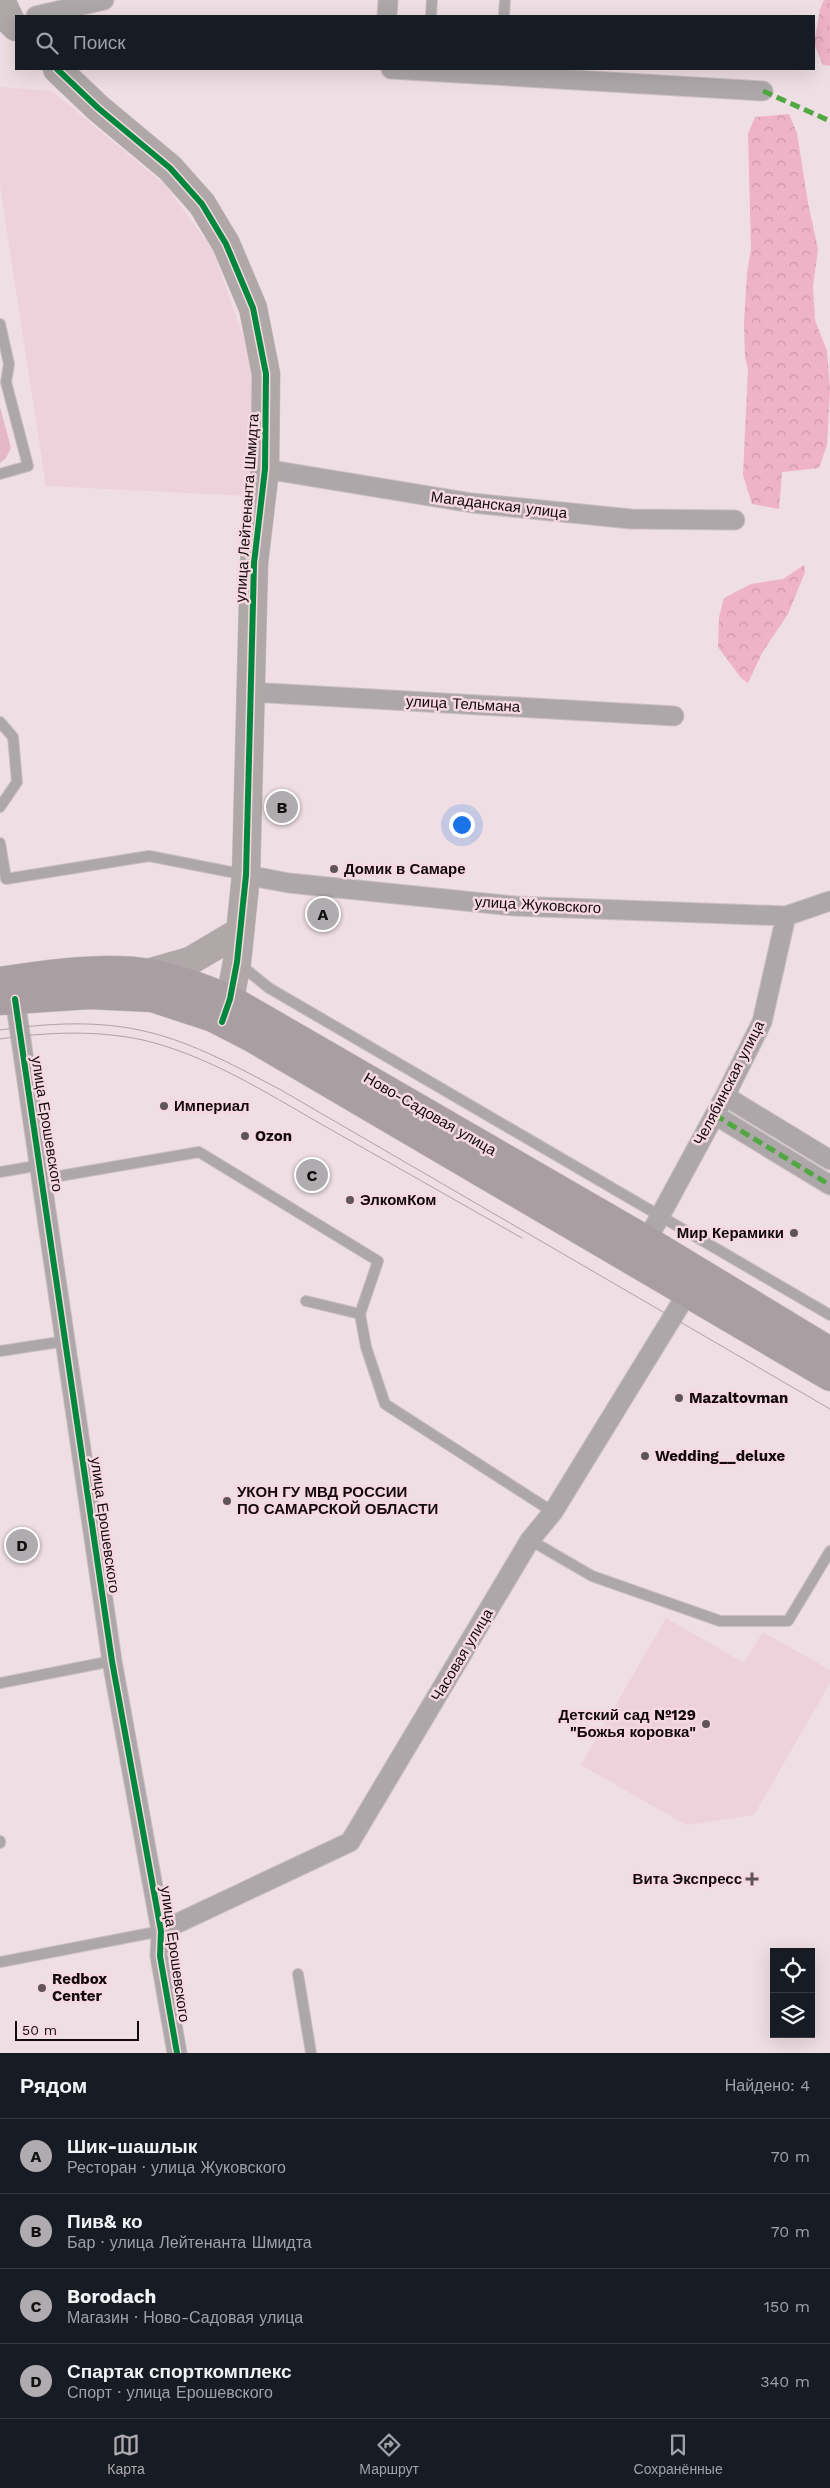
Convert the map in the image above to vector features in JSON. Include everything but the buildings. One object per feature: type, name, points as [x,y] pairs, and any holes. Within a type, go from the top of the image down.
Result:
[{"type":"main road","name":"Ново-Садовая улица","points":[[5,994],[90,971],[148,972],[194,984],[226,1011],[250,1037],[688,1292],[830,1377]]},
{"type":"main road","name":"Ново-Садовая улица","points":[[5,994],[152,998],[226,1011],[653,1229],[830,1351]]},
{"type":"street","points":[[32,15],[104,0]]},
{"type":"street","points":[[387,15],[388,0]]},
{"type":"street","name":"улица Лейтенанта Шмидта","points":[[59,70],[98,108],[170,168],[202,204],[226,244],[253,308],[266,374],[265,469],[254,563],[246,875],[237,962],[226,1011]]},
{"type":"street","points":[[430,70],[501,72],[763,91]]},
{"type":"street","name":"Магаданская улица","points":[[265,469],[472,504],[631,520],[735,520]]},
{"type":"street","name":"улица Тельмана","points":[[251,692],[674,716]]},
{"type":"street","name":"улица Жуковского","points":[[246,875],[289,883],[514,906],[786,916],[830,901]]},
{"type":"street","name":"Челябинская улица","points":[[653,1229],[715,1115],[762,1022],[786,916]]},
{"type":"street","points":[[148,972],[190,961],[239,932]]},
{"type":"street","name":"улица Ерошевского","points":[[5,994],[42,1172],[112,1661],[161,1931],[160,1956],[178,2053]]},
{"type":"street","points":[[725,1096],[830,1160]]},
{"type":"street","points":[[715,1115],[830,1185]]},
{"type":"street","name":"Часовая улица","points":[[161,1931],[350,1842],[530,1540],[554,1512],[688,1292]]},
{"type":"lane","points":[[431,15],[432,0]]},
{"type":"lane","points":[[504,15],[505,0]]},
{"type":"lane","points":[[0,324],[9,364],[3,383],[28,466],[0,474]]},
{"type":"lane","points":[[0,722],[13,738],[17,782],[0,807]]},
{"type":"lane","points":[[0,843],[6,878],[149,856],[246,875]]},
{"type":"lane","points":[[237,962],[269,988],[653,1229],[830,1315]]},
{"type":"lane","points":[[0,1172],[42,1172],[199,1152],[378,1261],[360,1314],[366,1347],[385,1404],[554,1512]]},
{"type":"lane","points":[[306,1301],[360,1314]]},
{"type":"lane","points":[[0,1351],[66,1341]]},
{"type":"lane","points":[[530,1540],[592,1576],[720,1621],[788,1621],[830,1551]]},
{"type":"lane","points":[[0,1684],[112,1661]]},
{"type":"lane","points":[[0,1962],[161,1931]]},
{"type":"lane","points":[[298,1974],[311,2053]]},
{"type":"shaded area","points":[[0,87],[52,91],[165,185],[213,250],[254,368],[248,496],[46,486],[0,186]]},
{"type":"shaded area","points":[[0,407],[11,448],[6,458],[0,463]]},
{"type":"shaded area","name":"Детский сад №129 \"Божья коровка\"","points":[[666,1618],[744,1663],[763,1632],[830,1670],[830,1683],[754,1815],[686,1825],[581,1765]]},
{"type":"green space","points":[[824,0],[830,0],[830,66],[823,65],[815,46],[820,9]]},
{"type":"green space","points":[[789,114],[797,133],[808,203],[818,249],[813,287],[815,320],[827,351],[830,389],[827,445],[819,468],[782,472],[779,509],[752,504],[743,475],[748,370],[745,357],[744,323],[747,273],[751,249],[748,134],[755,117]]},
{"type":"green space","points":[[804,565],[805,572],[788,614],[762,653],[748,683],[741,678],[718,647],[719,617],[724,598],[751,584],[783,579]]},
{"type":"tram line","points":[[0,1030],[56,1024],[93,1024],[130,1028],[165,1037],[216,1057],[281,1090],[830,1409]]},
{"type":"tram line","points":[[0,1039],[35,1035],[90,1033],[143,1040],[190,1055],[257,1087],[522,1238]]},
{"type":"marked path","points":[[763,91],[830,121]]},
{"type":"marked path","points":[[715,1115],[830,1185]]},
{"type":"cycle path","points":[[58,70],[98,108],[170,168],[202,204],[226,244],[253,308],[266,374],[265,469],[254,563],[246,875],[237,962],[230,999],[222,1022]]},
{"type":"cycle path","points":[[15,999],[112,1661],[161,1931],[160,1956],[177,2053]]},
{"type":"place","name":"Пив& ко","points":[[282,807]]},
{"type":"place","name":"Домик в Самаре","points":[[334,869]]},
{"type":"place","name":"Шик-шашлык","points":[[323,914]]},
{"type":"place","name":"Империал","points":[[164,1106]]},
{"type":"place","name":"Ozon","points":[[245,1136]]},
{"type":"place","name":"Borodach","points":[[312,1175]]},
{"type":"place","name":"ЭлкомКом","points":[[350,1200]]},
{"type":"place","name":"Мир Керамики","points":[[794,1233]]},
{"type":"place","name":"Mazaltovman","points":[[679,1398]]},
{"type":"place","name":"Wedding__deluxe","points":[[645,1456]]},
{"type":"place","name":"УКОН ГУ МВД РОССИИ ПО САМАРСКОЙ ОБЛАСТИ","points":[[227,1501]]},
{"type":"place","name":"Спартак спорткомплекс","points":[[22,1545]]},
{"type":"place","name":"Детский сад №129 \"Божья коровка\"","points":[[706,1724]]},
{"type":"place","name":"Вита Экспресс","points":[[752,1879]]},
{"type":"place","name":"Redbox Center","points":[[42,1988]]}]
